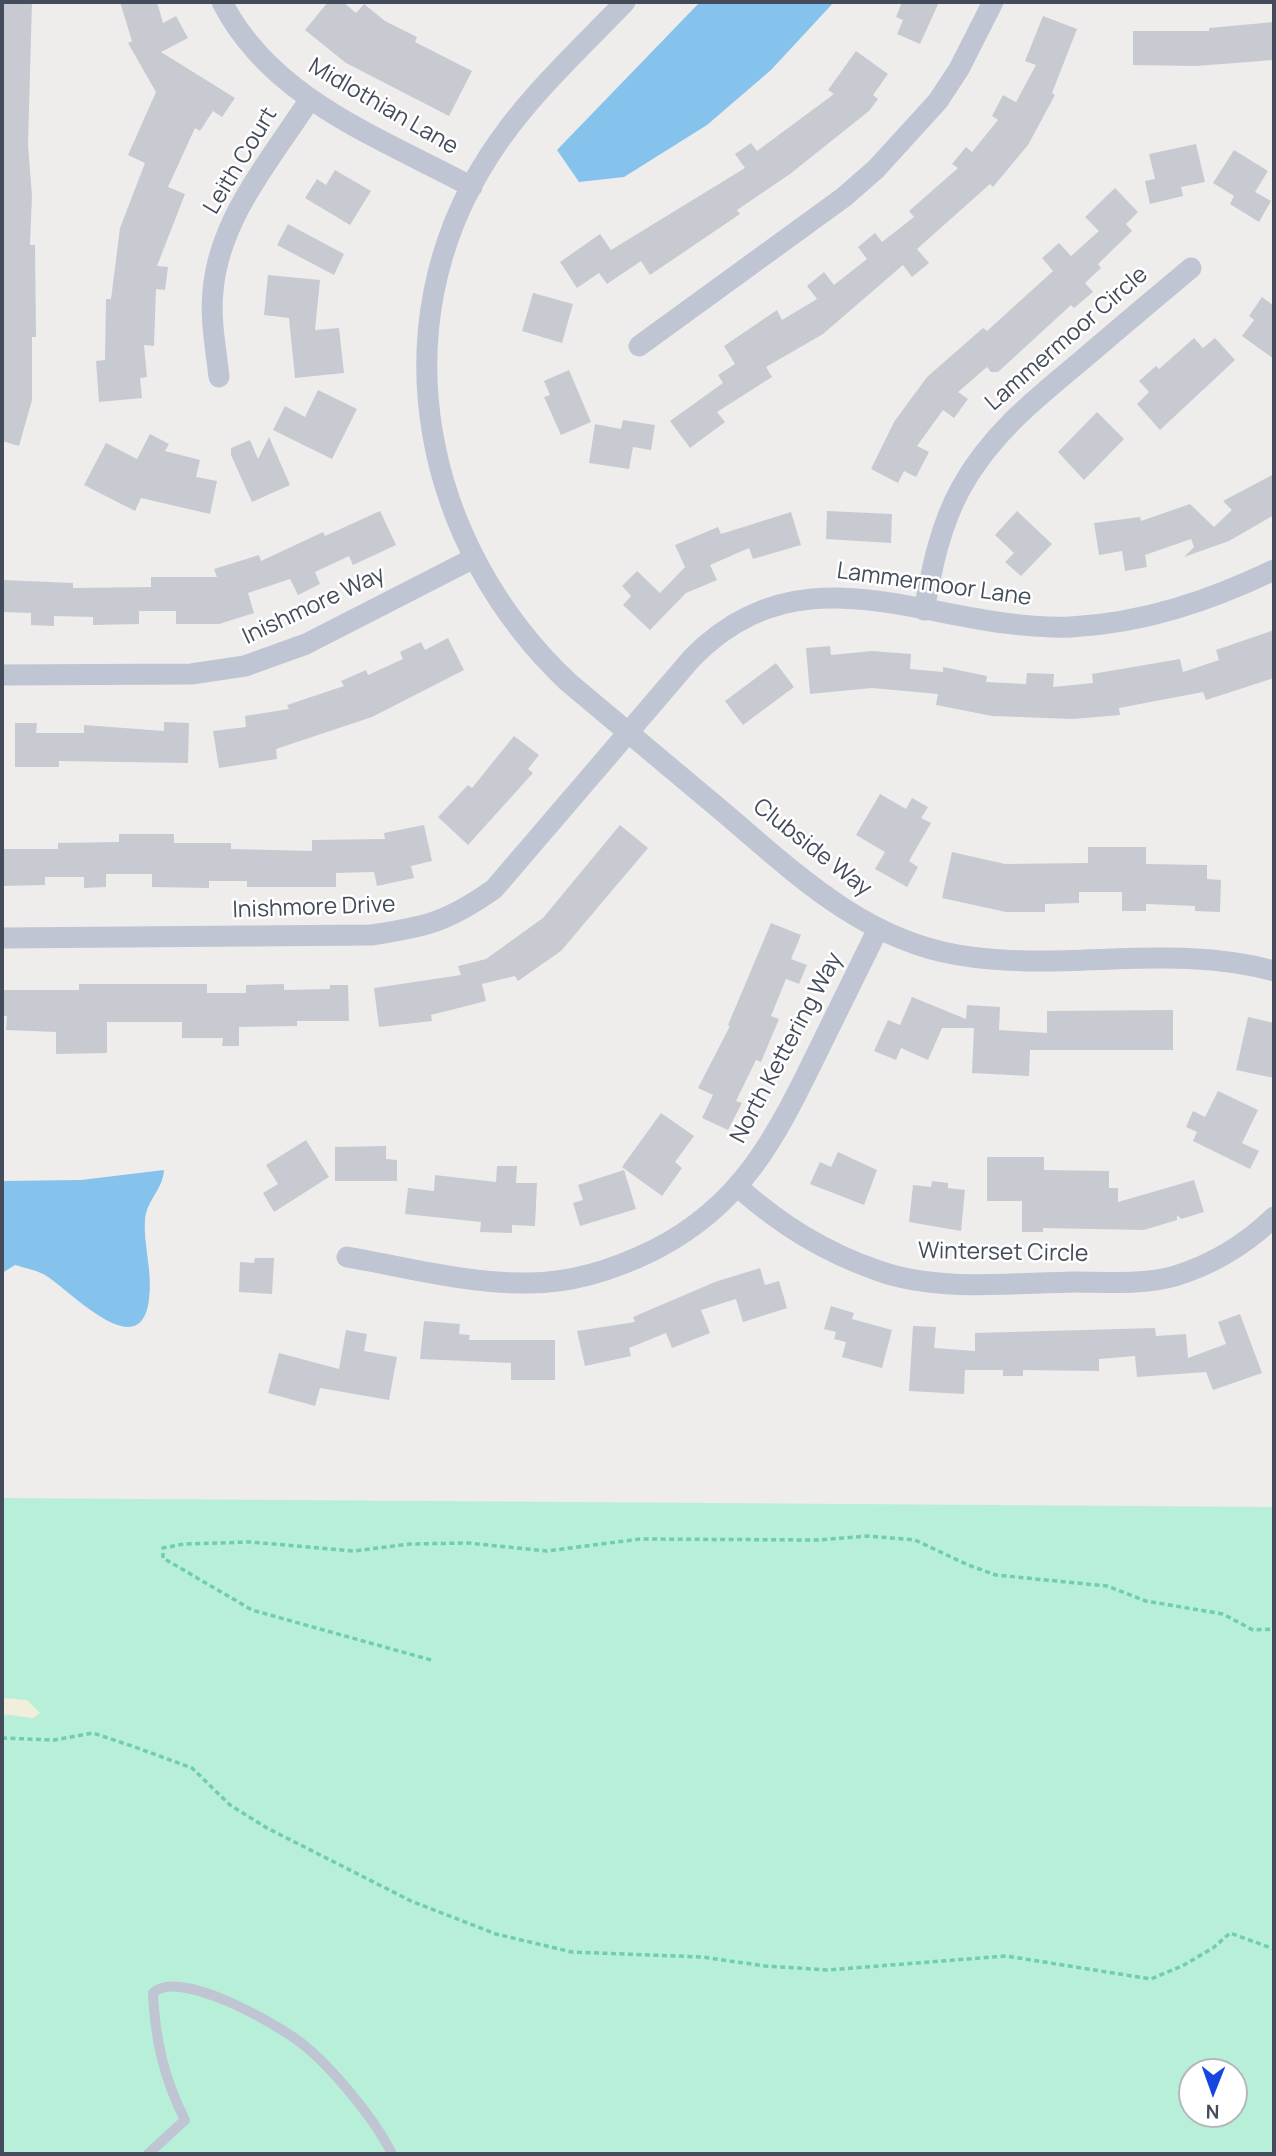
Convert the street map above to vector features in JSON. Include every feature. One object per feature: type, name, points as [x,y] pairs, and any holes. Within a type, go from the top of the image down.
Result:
[{"type":"street","name":"Midlothian Lane","points":[[222,2],[260,58],[310,99],[472,187]]},
{"type":"street","name":"Clubside Way","points":[[625,2],[517,116],[472,187],[455,224],[440,271],[431,321],[428,374],[431,426],[439,471],[472,559],[503,611],[536,651],[568,682],[819,894],[878,929],[934,950],[988,959],[1217,960],[1274,971]]},
{"type":"street","points":[[639,346],[844,197],[876,169],[938,100],[959,69],[993,2]]},
{"type":"street","name":"Leith Court","points":[[219,377],[212,315],[214,281],[222,245],[240,207],[310,99]]},
{"type":"street","name":"Lammermoor Circle","points":[[924,610],[937,548],[949,512],[971,470],[991,443],[1016,415],[1191,268]]},
{"type":"street","name":"Inishmore Way","points":[[2,675],[191,674],[245,666],[306,644],[472,559]]},
{"type":"street","name":"Lammermoor Lane","points":[[630,733],[713,638],[753,614],[785,602],[820,596],[872,599],[1011,625],[1101,624],[1183,609],[1228,592],[1274,570]]},
{"type":"street","name":"Inishmore Drive","points":[[2,938],[370,935],[400,933],[433,924],[457,914],[494,889],[630,733]]},
{"type":"street","name":"North Kettering Way","points":[[347,1257],[490,1283],[528,1284],[566,1280],[614,1268],[669,1242],[707,1216],[738,1187],[775,1137],[878,929]]},
{"type":"street","name":"Winterset Circle","points":[[738,1187],[780,1222],[829,1251],[881,1272],[958,1283],[1128,1281],[1174,1276],[1225,1256],[1274,1217]]},
{"type":"lane","points":[[148,2154],[185,2120],[160,2060],[154,2025],[153,1993],[159,1987],[172,1986],[199,1990],[255,2015],[300,2043],[359,2107],[392,2154]]},
{"type":"path","points":[[431,1660],[252,1610],[163,1558],[163,1548],[184,1544],[250,1542],[354,1551],[410,1544],[468,1543],[547,1551],[640,1539],[819,1540],[879,1537],[915,1540],[996,1575],[1107,1586],[1146,1601],[1223,1614],[1253,1630],[1274,1629]]},
{"type":"path","points":[[2,1738],[54,1740],[93,1734],[192,1768],[230,1805],[267,1828],[411,1901],[496,1934],[572,1952],[702,1957],[765,1966],[828,1970],[1006,1956],[1152,1979],[1213,1948],[1230,1933],[1274,1949]]},
{"type":"green space","points":[[2,1498],[1274,1507],[1274,2154],[2,2154]]},
{"type":"sand","points":[[2,1698],[27,1700],[40,1713],[33,1718],[2,1714]]},
{"type":"water","points":[[700,2],[834,2],[771,70],[707,125],[624,177],[579,182],[557,150]]},
{"type":"water","points":[[164,1170],[145,1219],[149,1299],[143,1318],[133,1326],[119,1325],[103,1318],[38,1272],[15,1265],[2,1273],[2,1181],[81,1180]]},
{"type":"building","points":[[2,2],[32,2],[28,145],[32,196],[30,245],[35,245],[36,337],[32,337],[32,400],[19,446],[2,441]]},
{"type":"building","points":[[120,2],[157,2],[163,23],[176,16],[188,38],[161,52],[235,98],[222,117],[213,111],[200,131],[195,128],[168,187],[185,194],[157,266],[168,267],[165,290],[156,289],[154,346],[144,345],[147,377],[140,378],[142,398],[99,402],[96,361],[105,360],[106,299],[111,299],[120,228],[145,163],[128,155],[156,92],[128,43],[132,41]]},
{"type":"building","points":[[328,2],[343,2],[356,13],[364,4],[385,21],[417,37],[415,42],[472,71],[449,116],[346,63],[305,30]]},
{"type":"building","points":[[902,2],[939,2],[920,44],[897,34],[903,20],[896,17]]},
{"type":"building","points":[[1043,16],[1077,29],[1052,93],[1055,95],[1028,145],[993,187],[990,184],[917,249],[929,263],[912,277],[903,265],[823,334],[766,367],[772,377],[717,412],[725,422],[690,448],[670,421],[723,383],[718,375],[735,364],[724,346],[777,310],[782,320],[817,299],[807,286],[824,272],[834,285],[867,259],[858,247],[875,233],[882,242],[914,217],[909,211],[958,168],[952,164],[966,147],[972,152],[998,120],[992,116],[1003,95],[1016,102],[1036,65],[1025,61]]},
{"type":"building","points":[[1274,22],[1274,60],[1196,66],[1133,65],[1133,31],[1209,31],[1209,28]]},
{"type":"building","points":[[856,51],[888,74],[873,95],[878,99],[869,111],[790,174],[737,210],[740,214],[650,275],[641,261],[607,284],[599,273],[577,288],[560,262],[600,234],[611,250],[745,168],[735,154],[751,143],[757,151],[834,94],[828,90]]},
{"type":"building","points":[[1196,144],[1205,182],[1181,187],[1183,196],[1150,204],[1145,181],[1155,179],[1149,154]]},
{"type":"building","points":[[1234,150],[1268,171],[1255,192],[1271,201],[1259,222],[1230,204],[1234,196],[1213,183]]},
{"type":"building","points":[[335,170],[371,191],[350,225],[305,198],[317,179],[326,185]]},
{"type":"building","points":[[1115,188],[1138,212],[1126,224],[1132,231],[1098,264],[1101,268],[1085,283],[1093,292],[1074,308],[1071,305],[998,372],[991,372],[987,367],[958,392],[968,399],[954,418],[943,410],[917,446],[929,452],[916,477],[904,471],[898,483],[871,469],[894,422],[927,377],[983,328],[987,331],[1053,271],[1042,258],[1059,243],[1071,256],[1099,231],[1085,217]]},
{"type":"building","points":[[288,224],[344,254],[334,275],[277,245]]},
{"type":"building","points":[[268,275],[320,280],[315,330],[339,328],[344,373],[295,378],[289,318],[264,315]]},
{"type":"building","points":[[533,293],[573,304],[562,343],[522,331]]},
{"type":"building","points":[[1262,297],[1274,306],[1274,359],[1242,336],[1254,320],[1249,316]]},
{"type":"building","points":[[1194,338],[1203,348],[1215,338],[1235,360],[1160,430],[1137,404],[1149,392],[1139,381],[1156,366],[1159,369]]},
{"type":"building","points":[[569,370],[591,422],[561,435],[544,397],[550,395],[544,381]]},
{"type":"building","points":[[318,390],[357,409],[332,459],[273,430],[285,406],[305,417]]},
{"type":"building","points":[[1097,412],[1124,439],[1084,480],[1058,452]]},
{"type":"building","points":[[623,420],[655,425],[651,450],[633,447],[629,469],[589,463],[595,424],[621,429]]},
{"type":"building","points":[[150,434],[169,444],[165,451],[200,460],[196,477],[217,481],[210,514],[141,498],[135,511],[84,485],[106,443],[137,459]]},
{"type":"building","points":[[269,437],[290,485],[252,502],[231,455],[231,448],[250,440],[258,459]]},
{"type":"building","points":[[1274,474],[1274,515],[1229,541],[1184,557],[1194,547],[1191,539],[1145,555],[1147,567],[1125,571],[1122,551],[1099,555],[1094,523],[1140,517],[1141,521],[1190,504],[1214,527],[1232,510],[1223,501]]},
{"type":"building","points":[[380,511],[396,545],[353,565],[349,556],[315,572],[320,584],[298,595],[290,579],[248,593],[254,613],[219,624],[176,624],[176,611],[139,611],[139,624],[93,625],[93,617],[54,616],[54,626],[31,625],[31,613],[2,612],[2,580],[73,583],[73,588],[151,587],[151,577],[217,577],[214,569],[259,555],[261,561],[323,532],[325,536]]},
{"type":"building","points":[[827,511],[892,514],[891,543],[826,539]]},
{"type":"building","points":[[1017,511],[1052,544],[1021,576],[1005,562],[1014,553],[995,535]]},
{"type":"building","points":[[791,512],[801,545],[753,559],[749,548],[710,565],[717,580],[686,593],[650,630],[623,605],[631,596],[622,586],[637,571],[660,593],[685,567],[675,545],[718,527],[721,534]]},
{"type":"building","points":[[1274,630],[1274,678],[1206,700],[1203,692],[1119,708],[1120,715],[1073,719],[992,716],[936,705],[938,694],[872,688],[810,694],[806,648],[830,646],[831,655],[872,651],[911,654],[910,669],[943,672],[943,667],[987,676],[986,682],[1026,684],[1027,673],[1054,674],[1053,687],[1093,683],[1092,674],[1180,659],[1183,672],[1219,660],[1216,650]]},
{"type":"building","points":[[448,638],[464,670],[372,717],[276,749],[277,759],[219,768],[213,731],[246,727],[245,716],[289,709],[287,705],[344,686],[341,681],[366,670],[368,675],[403,659],[400,652],[421,642],[425,650]]},
{"type":"building","points":[[776,663],[794,687],[743,725],[725,701]]},
{"type":"building","points":[[164,722],[189,723],[188,763],[59,761],[59,767],[15,767],[15,723],[37,723],[36,733],[84,733],[84,725],[164,731]]},
{"type":"building","points":[[514,736],[539,755],[528,769],[533,773],[468,845],[438,817],[468,785],[472,788]]},
{"type":"building","points":[[880,794],[906,809],[912,798],[928,807],[921,818],[931,823],[909,861],[918,867],[907,887],[875,869],[885,852],[856,835]]},
{"type":"building","points":[[424,825],[432,861],[411,866],[414,878],[377,886],[374,872],[336,873],[336,887],[247,887],[247,881],[209,881],[209,888],[152,887],[152,874],[106,874],[106,887],[84,888],[84,877],[45,877],[45,885],[2,886],[2,849],[58,849],[58,843],[119,842],[119,834],[174,834],[174,843],[231,843],[231,849],[312,851],[312,840],[385,839],[384,833]]},
{"type":"building","points":[[620,825],[648,848],[561,951],[518,981],[515,976],[482,984],[486,1001],[431,1015],[432,1021],[379,1027],[374,988],[461,975],[458,966],[486,959],[543,918]]},
{"type":"building","points":[[1088,847],[1146,847],[1146,864],[1207,865],[1207,879],[1221,880],[1220,912],[1195,911],[1195,906],[1146,904],[1146,911],[1122,911],[1122,892],[1079,892],[1079,903],[1045,904],[1045,912],[1006,912],[942,898],[952,852],[1005,864],[1088,863]]},
{"type":"building","points":[[771,923],[801,935],[791,959],[807,965],[799,984],[786,979],[771,1016],[779,1019],[761,1062],[756,1060],[736,1101],[742,1103],[728,1130],[702,1118],[713,1095],[698,1088],[730,1026],[728,1025]]},
{"type":"building","points":[[79,984],[207,984],[207,993],[246,993],[246,985],[284,984],[284,990],[330,989],[330,985],[348,985],[349,1021],[297,1021],[297,1026],[239,1027],[239,1046],[222,1046],[223,1038],[182,1038],[182,1022],[107,1022],[107,1053],[56,1054],[56,1032],[6,1030],[7,1016],[2,1016],[2,990],[79,990]]},
{"type":"building","points":[[912,997],[966,1019],[967,1005],[1000,1007],[999,1030],[1047,1033],[1047,1011],[1173,1010],[1173,1050],[1030,1050],[1029,1076],[972,1073],[974,1028],[942,1028],[928,1060],[901,1048],[896,1060],[874,1051],[888,1020],[900,1025]]},
{"type":"building","points":[[1248,1017],[1274,1023],[1274,1078],[1236,1070]]},
{"type":"building","points":[[1218,1091],[1258,1110],[1242,1143],[1259,1151],[1250,1169],[1193,1141],[1197,1132],[1186,1127],[1193,1111],[1205,1117]]},
{"type":"building","points":[[661,1113],[694,1136],[675,1162],[682,1168],[662,1196],[622,1167]]},
{"type":"building","points":[[306,1140],[329,1177],[274,1212],[263,1193],[278,1184],[266,1165]]},
{"type":"building","points":[[386,1146],[386,1159],[397,1160],[397,1181],[335,1181],[335,1147]]},
{"type":"building","points":[[838,1152],[877,1170],[864,1205],[810,1184],[820,1162],[831,1167]]},
{"type":"building","points":[[987,1157],[1044,1157],[1044,1170],[1109,1171],[1109,1188],[1118,1188],[1118,1202],[1194,1180],[1204,1212],[1181,1219],[1177,1215],[1177,1220],[1144,1230],[1043,1228],[1043,1232],[1022,1232],[1022,1201],[987,1201]]},
{"type":"building","points":[[497,1166],[517,1166],[516,1183],[537,1183],[535,1226],[512,1225],[512,1233],[480,1232],[481,1222],[405,1214],[408,1188],[434,1191],[435,1175],[496,1182]]},
{"type":"building","points":[[624,1170],[636,1209],[580,1226],[573,1203],[583,1200],[578,1185]]},
{"type":"building","points":[[932,1181],[948,1183],[948,1188],[965,1190],[961,1231],[909,1222],[913,1185],[931,1187]]},
{"type":"building","points":[[255,1258],[274,1258],[272,1294],[239,1292],[240,1262],[254,1263]]},
{"type":"building","points":[[760,1268],[765,1285],[779,1281],[787,1308],[743,1322],[736,1299],[701,1310],[710,1333],[672,1348],[666,1333],[629,1348],[631,1356],[585,1366],[577,1331],[635,1322],[633,1317],[715,1282]]},
{"type":"building","points":[[831,1306],[854,1313],[852,1319],[892,1330],[882,1368],[842,1357],[846,1342],[834,1339],[836,1332],[824,1329]]},
{"type":"building","points":[[1240,1314],[1262,1373],[1213,1390],[1206,1372],[1137,1377],[1135,1356],[1099,1359],[1099,1371],[1023,1370],[1023,1376],[1003,1376],[1003,1370],[965,1370],[964,1394],[909,1391],[913,1326],[936,1327],[934,1348],[975,1351],[975,1333],[1155,1328],[1156,1336],[1186,1334],[1188,1358],[1226,1344],[1218,1322]]},
{"type":"building","points":[[424,1321],[460,1324],[459,1334],[470,1335],[469,1340],[555,1340],[555,1380],[511,1380],[511,1363],[420,1359]]},
{"type":"building","points":[[346,1330],[367,1334],[364,1351],[397,1357],[389,1400],[320,1388],[315,1406],[268,1393],[279,1353],[339,1369]]}]
